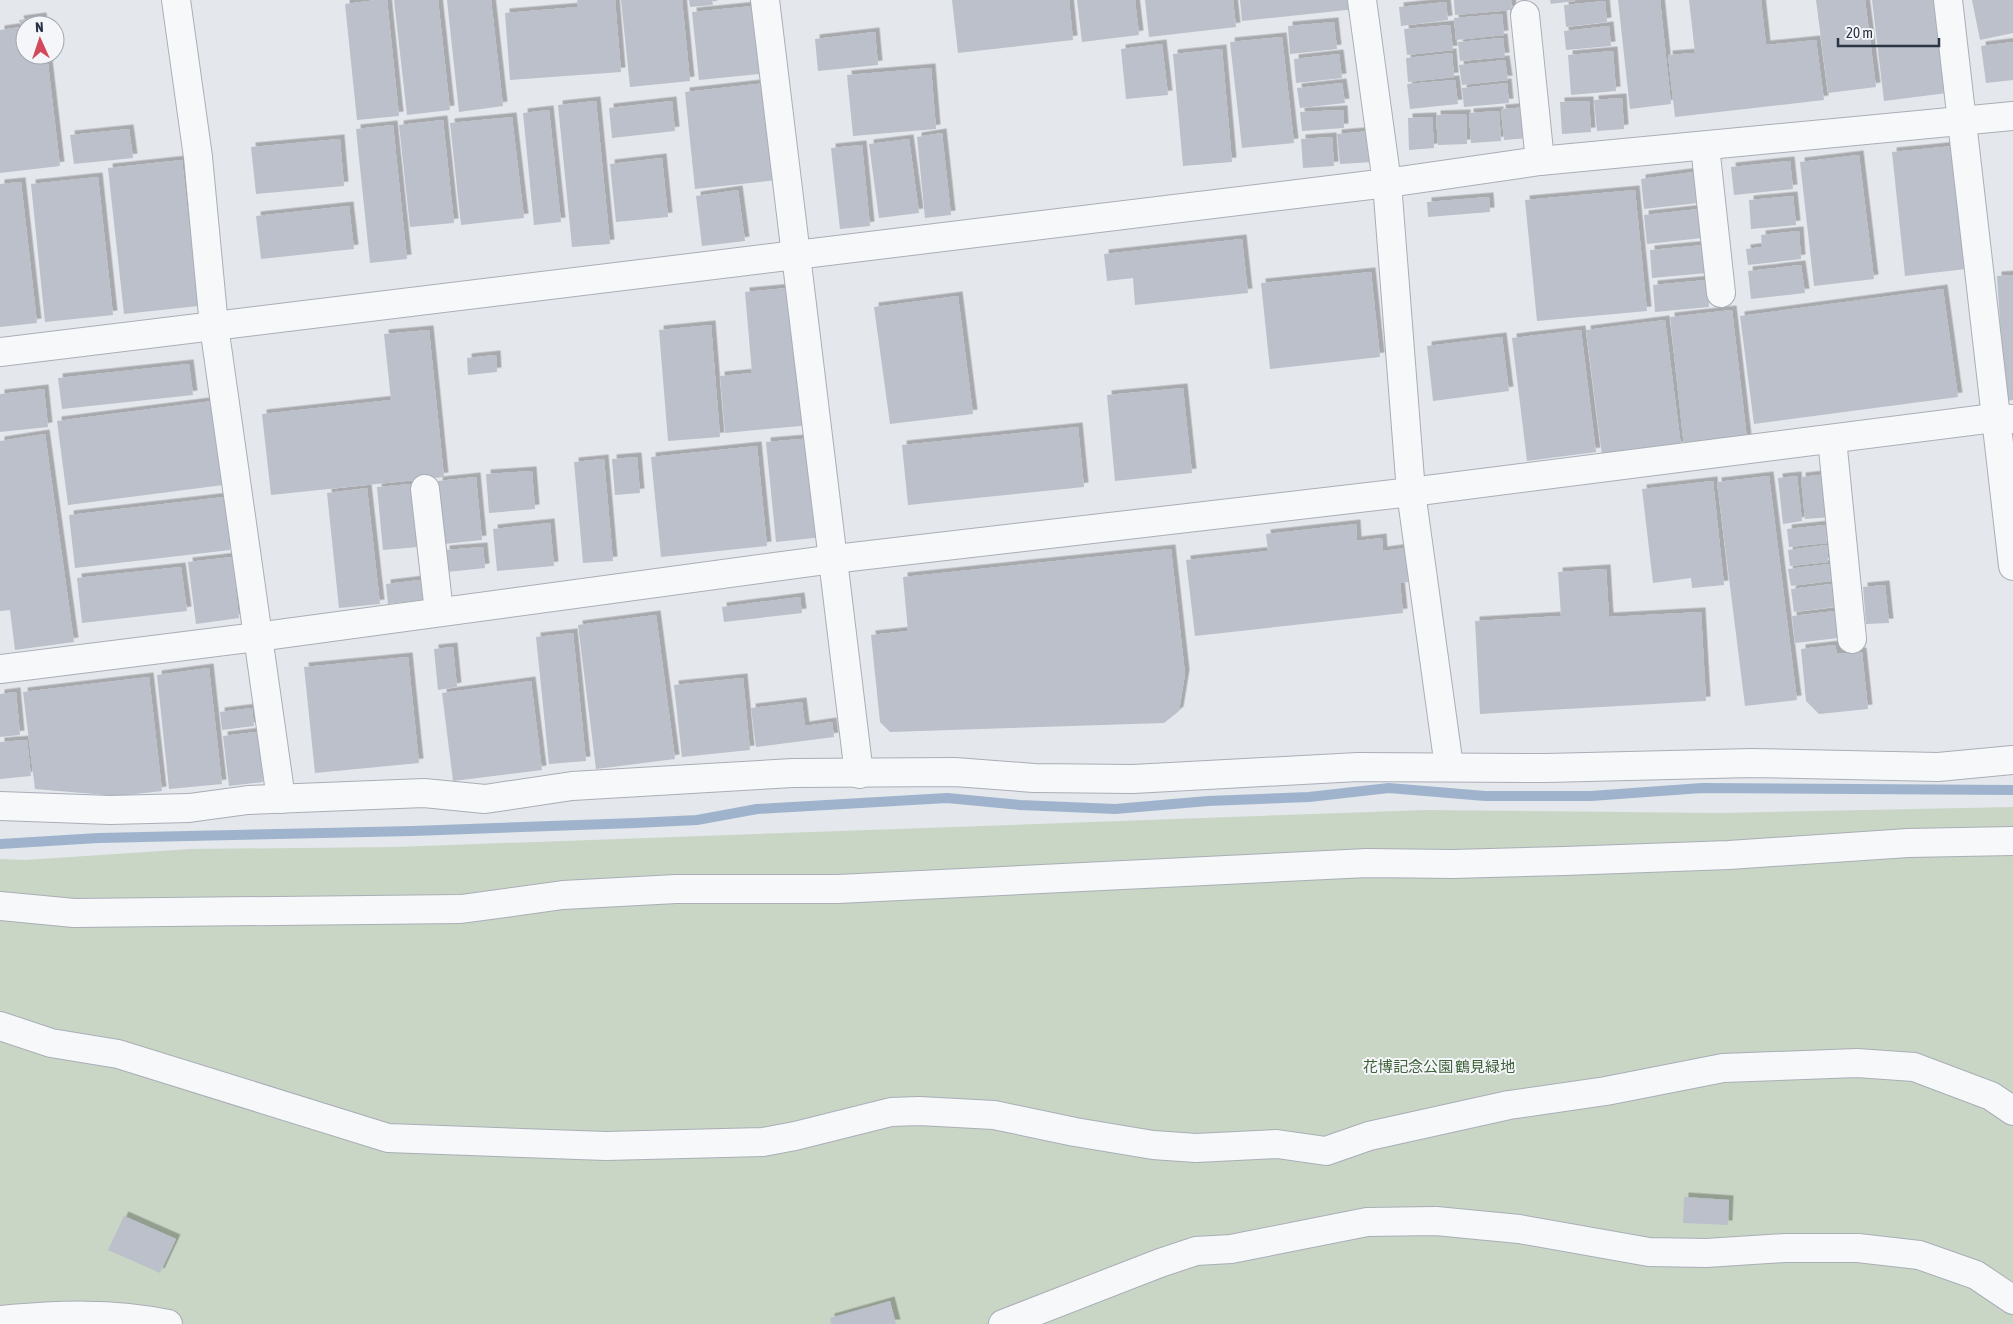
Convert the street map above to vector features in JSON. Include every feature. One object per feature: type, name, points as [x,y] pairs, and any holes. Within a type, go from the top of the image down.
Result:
[{"type":"street","points":[[176,0],[198,157],[214,326],[281,799]]},
{"type":"street","points":[[765,0],[859,774]]},
{"type":"street","points":[[1362,0],[1387,183],[1411,492],[1449,767]]},
{"type":"street","points":[[1948,0],[1962,123],[2004,419],[2013,566]]},
{"type":"street","points":[[1525,15],[1540,161]]},
{"type":"street","points":[[0,352],[1387,183],[1540,161],[1962,123],[2013,116]]},
{"type":"street","points":[[1705,146],[1721,292]]},
{"type":"street","points":[[0,669],[257,637],[834,559],[1411,492],[2004,419]]},
{"type":"street","points":[[1832,439],[1852,639]]},
{"type":"street","points":[[425,489],[438,612]]},
{"type":"street","points":[[0,806],[110,810],[189,808],[248,800],[424,793],[485,799],[572,786],[793,774],[955,772],[1034,778],[1133,779],[1358,767],[1546,768],[1752,763],[1938,767],[2013,760]]},
{"type":"street","points":[[0,906],[74,913],[462,909],[563,895],[667,889],[838,889],[1367,863],[1453,864],[1565,861],[1729,855],[1908,843],[2013,842]]},
{"type":"street","points":[[0,1026],[51,1043],[118,1054],[388,1138],[606,1146],[763,1142],[891,1112],[919,1111],[994,1115],[1075,1132],[1153,1145],[1196,1148],[1276,1144],[1326,1151],[1369,1136],[1509,1105],[1606,1091],[1723,1068],[1856,1063],[1914,1067],[1991,1096],[2013,1111]]},
{"type":"street","points":[[1003,1324],[1160,1263],[1196,1251],[1231,1249],[1367,1222],[1436,1221],[1519,1229],[1649,1252],[1706,1253],[1785,1248],[1858,1248],[1919,1255],[1976,1275],[2013,1300]]},
{"type":"street","points":[[0,1320],[54,1316],[116,1315],[168,1324]]},
{"type":"green space","name":"花博記念公園 鶴見緑地","points":[[2013,807],[2013,1324],[0,1324],[0,859],[25,860],[191,849],[395,847],[1426,810],[1721,813]]},
{"type":"building","points":[[387,0],[399,116],[357,120],[345,4]]},
{"type":"building","points":[[394,0],[438,0],[450,110],[407,115]]},
{"type":"building","points":[[447,0],[491,0],[503,106],[459,112]]},
{"type":"building","points":[[577,0],[615,0],[621,72],[510,80],[505,13],[578,7]]},
{"type":"building","points":[[621,0],[682,0],[690,81],[630,87]]},
{"type":"building","points":[[689,0],[712,0],[713,5],[690,7]]},
{"type":"building","points":[[952,0],[1069,0],[1073,40],[958,53]]},
{"type":"building","points":[[1077,0],[1135,0],[1139,35],[1082,42]]},
{"type":"building","points":[[1145,0],[1233,0],[1236,27],[1149,37]]},
{"type":"building","points":[[1240,0],[1355,0],[1356,9],[1242,21]]},
{"type":"building","points":[[1454,0],[1511,0],[1512,10],[1455,15]]},
{"type":"building","points":[[1550,0],[1574,0],[1575,1],[1551,4]]},
{"type":"building","points":[[1618,0],[1660,0],[1671,104],[1630,109]]},
{"type":"building","points":[[1689,0],[1761,0],[1766,45],[1816,40],[1824,100],[1675,117],[1668,55],[1695,53]]},
{"type":"building","points":[[1816,0],[1865,0],[1876,87],[1828,93]]},
{"type":"building","points":[[1872,0],[1936,0],[1947,93],[1884,101]]},
{"type":"building","points":[[1972,0],[2013,0],[2013,33],[1980,40]]},
{"type":"building","points":[[1605,1],[1607,22],[1566,27],[1564,5]]},
{"type":"building","points":[[1446,2],[1448,20],[1401,26],[1399,7]]},
{"type":"building","points":[[753,6],[759,74],[699,80],[692,12]]},
{"type":"building","points":[[1502,14],[1504,35],[1456,40],[1454,18]]},
{"type":"building","points":[[1334,22],[1337,49],[1290,54],[1288,26]]},
{"type":"building","points":[[1450,25],[1453,50],[1407,55],[1404,29]]},
{"type":"building","points":[[1609,26],[1611,46],[1566,50],[1564,31]]},
{"type":"building","points":[[15,28],[15,65],[48,65],[60,166],[0,173],[0,30]]},
{"type":"building","points":[[875,32],[878,65],[818,71],[815,39]]},
{"type":"building","points":[[1282,37],[1294,143],[1242,148],[1230,42]]},
{"type":"building","points":[[1503,38],[1505,57],[1460,61],[1458,42]]},
{"type":"building","points":[[2013,42],[2013,80],[1986,83],[1981,46]]},
{"type":"building","points":[[1162,44],[1168,95],[1126,99],[1121,49]]},
{"type":"building","points":[[1222,49],[1232,162],[1183,166],[1173,54]]},
{"type":"building","points":[[1613,51],[1616,91],[1571,95],[1568,55]]},
{"type":"building","points":[[1452,53],[1454,77],[1408,82],[1406,58]]},
{"type":"building","points":[[1339,54],[1342,78],[1296,83],[1294,59]]},
{"type":"building","points":[[1505,60],[1508,80],[1462,85],[1459,65]]},
{"type":"building","points":[[931,68],[936,129],[853,136],[847,75]]},
{"type":"building","points":[[1455,80],[1458,104],[1410,109],[1407,84]]},
{"type":"building","points":[[767,83],[777,180],[695,189],[685,92]]},
{"type":"building","points":[[1342,83],[1345,103],[1300,108],[1297,88]]},
{"type":"building","points":[[1507,83],[1509,103],[1464,107],[1462,88]]},
{"type":"building","points":[[1622,98],[1624,129],[1597,131],[1594,100]]},
{"type":"building","points":[[596,101],[610,244],[572,247],[558,105]]},
{"type":"building","points":[[672,101],[675,131],[612,138],[609,108]]},
{"type":"building","points":[[1589,101],[1591,132],[1562,134],[1560,102]]},
{"type":"building","points":[[1528,107],[1531,138],[1504,140],[1501,109]]},
{"type":"building","points":[[549,110],[561,222],[534,225],[523,113]]},
{"type":"building","points":[[1343,110],[1344,128],[1302,131],[1300,112]]},
{"type":"building","points":[[1499,111],[1501,141],[1471,143],[1469,113]]},
{"type":"building","points":[[1466,114],[1467,144],[1438,145],[1436,115]]},
{"type":"building","points":[[512,117],[524,218],[461,225],[450,123]]},
{"type":"building","points":[[1432,117],[1434,148],[1409,150],[1408,118]]},
{"type":"building","points":[[443,120],[454,223],[410,227],[399,125]]},
{"type":"building","points":[[393,125],[407,259],[370,263],[356,129]]},
{"type":"building","points":[[129,129],[133,158],[74,164],[70,135]]},
{"type":"building","points":[[1371,131],[1373,162],[1340,164],[1337,134]]},
{"type":"building","points":[[942,133],[951,215],[925,218],[917,137]]},
{"type":"building","points":[[1332,137],[1334,166],[1303,168],[1301,139]]},
{"type":"building","points":[[340,139],[344,186],[256,194],[251,147]]},
{"type":"building","points":[[909,139],[919,213],[879,218],[869,144]]},
{"type":"building","points":[[862,145],[870,226],[840,229],[831,148]]},
{"type":"building","points":[[1953,146],[1966,269],[1905,276],[1892,152]]},
{"type":"building","points":[[1859,155],[1874,279],[1814,286],[1800,162]]},
{"type":"building","points":[[662,158],[668,217],[616,222],[610,164]]},
{"type":"building","points":[[182,160],[198,306],[124,314],[108,168]]},
{"type":"building","points":[[1790,161],[1793,189],[1734,195],[1731,167]]},
{"type":"building","points":[[1694,172],[1698,203],[1644,209],[1641,179]]},
{"type":"building","points":[[98,177],[113,315],[45,322],[31,184]]},
{"type":"building","points":[[21,182],[37,323],[0,327],[0,184]]},
{"type":"building","points":[[738,190],[745,241],[702,246],[696,196]]},
{"type":"building","points":[[1635,190],[1647,311],[1537,321],[1525,200]]},
{"type":"building","points":[[1793,196],[1796,225],[1751,229],[1749,200]]},
{"type":"building","points":[[1489,197],[1490,212],[1428,217],[1427,202]]},
{"type":"building","points":[[349,206],[354,249],[261,259],[256,216]]},
{"type":"building","points":[[1699,209],[1702,238],[1647,244],[1644,215]]},
{"type":"building","points":[[1799,231],[1801,259],[1748,265],[1746,249],[1762,247],[1761,235]]},
{"type":"building","points":[[1242,239],[1248,293],[1135,305],[1133,278],[1107,281],[1104,254]]},
{"type":"building","points":[[1704,245],[1707,273],[1652,278],[1650,250]]},
{"type":"building","points":[[1801,265],[1805,293],[1751,299],[1748,271]]},
{"type":"building","points":[[1371,272],[1380,357],[1270,369],[1261,283]]},
{"type":"building","points":[[2013,275],[2013,400],[2005,401],[1997,276]]},
{"type":"building","points":[[1706,280],[1709,307],[1655,312],[1653,285]]},
{"type":"building","points":[[798,287],[811,425],[725,433],[720,376],[752,373],[745,292]]},
{"type":"building","points":[[1943,289],[1958,397],[1754,424],[1740,316]]},
{"type":"building","points":[[958,296],[973,414],[890,424],[874,307]]},
{"type":"building","points":[[1732,310],[1747,439],[1684,446],[1670,317]]},
{"type":"building","points":[[1665,320],[1681,446],[1602,456],[1586,330]]},
{"type":"building","points":[[711,325],[720,437],[668,441],[659,330]]},
{"type":"building","points":[[429,330],[444,477],[271,495],[262,414],[391,400],[384,334]]},
{"type":"building","points":[[1581,330],[1596,452],[1527,461],[1512,338]]},
{"type":"building","points":[[1502,337],[1509,391],[1433,401],[1427,346]]},
{"type":"building","points":[[496,355],[497,372],[468,375],[467,358]]},
{"type":"building","points":[[189,364],[193,395],[62,409],[58,378]]},
{"type":"building","points":[[1183,388],[1192,473],[1115,481],[1107,395]]},
{"type":"building","points":[[44,389],[48,427],[0,432],[0,394]]},
{"type":"building","points":[[213,401],[223,485],[68,505],[57,421]]},
{"type":"building","points":[[1078,427],[1084,487],[908,505],[902,445]]},
{"type":"building","points":[[45,434],[74,642],[15,650],[10,610],[0,611],[0,441]]},
{"type":"building","points":[[813,438],[823,537],[776,542],[766,442]]},
{"type":"building","points":[[757,446],[767,546],[661,557],[651,457]]},
{"type":"building","points":[[637,457],[640,493],[615,495],[612,459]]},
{"type":"building","points":[[604,459],[613,561],[583,563],[574,462]]},
{"type":"building","points":[[532,471],[535,509],[489,513],[486,474]]},
{"type":"building","points":[[1828,474],[1832,517],[1805,519],[1801,477]]},
{"type":"building","points":[[1769,476],[1797,700],[1745,706],[1717,482]]},
{"type":"building","points":[[1797,476],[1802,521],[1783,524],[1778,478]]},
{"type":"building","points":[[476,477],[482,540],[444,544],[438,481]]},
{"type":"building","points":[[1713,481],[1724,585],[1692,588],[1691,578],[1653,583],[1642,489]]},
{"type":"building","points":[[412,484],[418,547],[383,550],[377,487]]},
{"type":"building","points":[[367,488],[380,604],[339,608],[327,493]]},
{"type":"building","points":[[224,497],[230,550],[75,568],[69,515]]},
{"type":"building","points":[[550,523],[554,566],[497,571],[493,529]]},
{"type":"building","points":[[1356,524],[1357,541],[1382,538],[1383,551],[1405,548],[1408,582],[1400,583],[1403,613],[1195,636],[1186,560],[1268,551],[1266,534]]},
{"type":"building","points":[[1825,525],[1827,543],[1789,547],[1787,529]]},
{"type":"building","points":[[1827,545],[1828,562],[1790,566],[1788,550]]},
{"type":"building","points":[[483,547],[485,568],[447,572],[445,550]]},
{"type":"building","points":[[1171,549],[1185,674],[1179,711],[1164,723],[890,732],[880,722],[871,635],[908,631],[903,577]]},
{"type":"building","points":[[232,557],[239,618],[196,624],[188,562]]},
{"type":"building","points":[[1829,564],[1831,581],[1791,586],[1788,569]]},
{"type":"building","points":[[181,567],[187,611],[82,623],[77,578]]},
{"type":"building","points":[[1606,569],[1609,617],[1701,612],[1706,701],[1480,714],[1475,621],[1561,616],[1558,572]]},
{"type":"building","points":[[420,580],[423,600],[388,604],[386,584]]},
{"type":"building","points":[[1831,584],[1834,607],[1794,612],[1791,589]]},
{"type":"building","points":[[1885,585],[1889,623],[1866,624],[1863,587]]},
{"type":"building","points":[[800,597],[802,613],[724,622],[722,607]]},
{"type":"building","points":[[1835,611],[1838,638],[1795,643],[1792,616]]},
{"type":"building","points":[[656,615],[675,759],[596,769],[578,625]]},
{"type":"building","points":[[573,633],[586,761],[549,764],[536,637]]},
{"type":"building","points":[[1835,645],[1837,654],[1862,652],[1868,709],[1819,714],[1806,701],[1801,649]]},
{"type":"building","points":[[453,647],[457,687],[438,690],[434,649]]},
{"type":"building","points":[[408,657],[419,763],[315,773],[304,667]]},
{"type":"building","points":[[209,668],[222,784],[169,789],[157,675]]},
{"type":"building","points":[[149,677],[162,791],[118,796],[35,789],[23,692]]},
{"type":"building","points":[[743,678],[750,750],[682,757],[674,685]]},
{"type":"building","points":[[531,681],[542,770],[453,781],[442,693]]},
{"type":"building","points":[[16,692],[20,735],[0,737],[0,694]]},
{"type":"building","points":[[802,702],[805,726],[832,722],[834,737],[756,747],[751,708]]},
{"type":"building","points":[[252,708],[254,726],[222,730],[220,712]]},
{"type":"building","points":[[257,732],[263,782],[229,786],[223,736]]},
{"type":"building","points":[[27,740],[31,776],[0,779],[0,742]]},
{"type":"building","points":[[1684,1197],[1729,1200],[1728,1225],[1683,1223]]},
{"type":"building","points":[[124,1216],[176,1239],[160,1273],[108,1250]]},
{"type":"building","points":[[890,1301],[896,1324],[831,1324],[830,1318]]},
{"type":"waterway","points":[[0,844],[98,838],[413,831],[697,820],[757,809],[947,798],[1020,805],[1115,809],[1208,801],[1309,797],[1389,788],[1485,796],[1591,796],[1702,788],[2013,790]]}]
